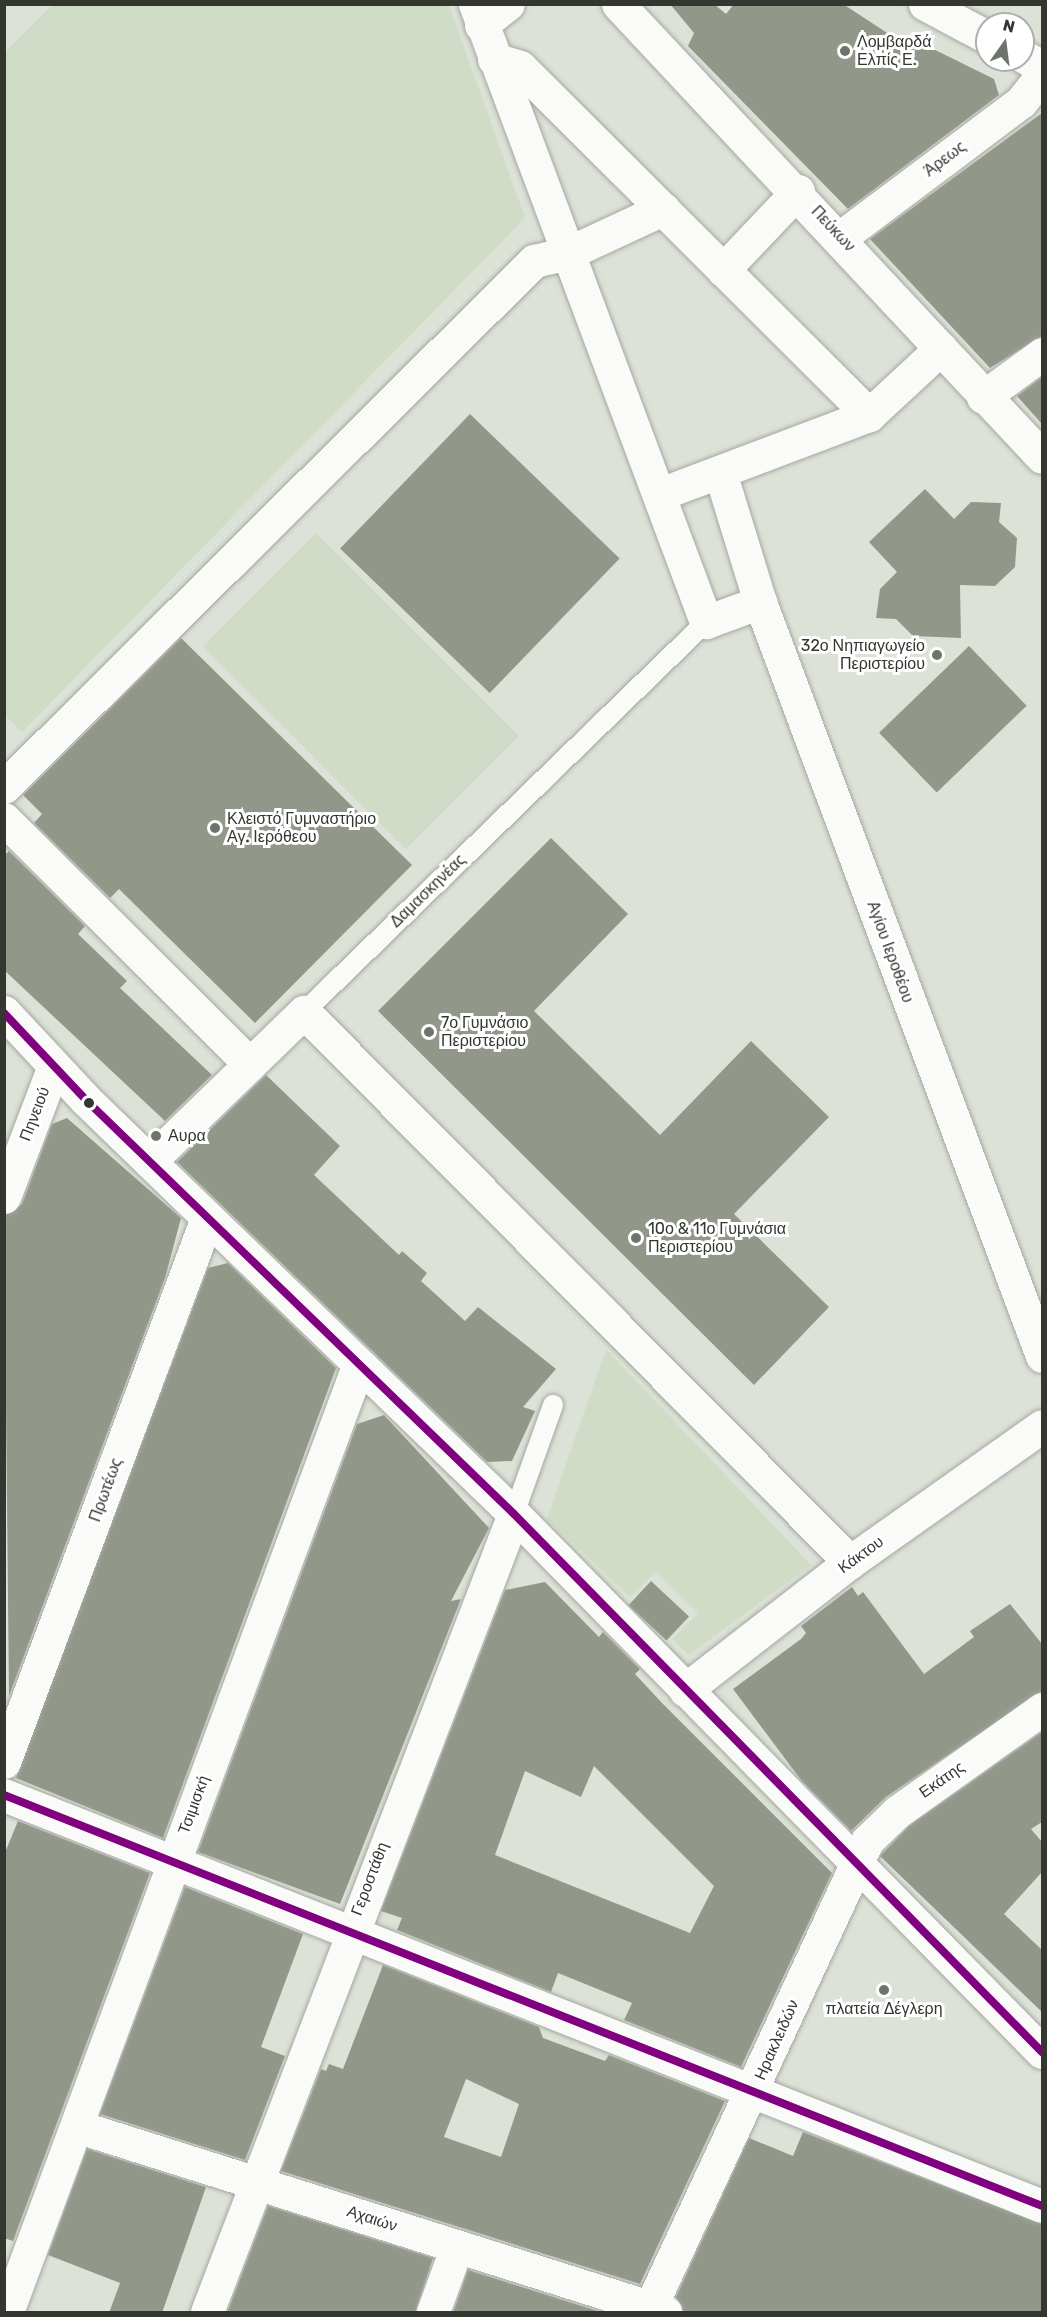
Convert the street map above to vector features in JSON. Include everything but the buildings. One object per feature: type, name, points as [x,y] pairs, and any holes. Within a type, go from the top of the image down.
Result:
[{"type":"street","points":[[508,4],[478,15],[660,494],[705,622],[760,602]]},
{"type":"street","name":"Πεύκων","points":[[618,4],[798,191],[983,397],[1042,457]]},
{"type":"street","points":[[925,4],[975,31]]},
{"type":"street","points":[[494,59],[520,67],[869,415]]},
{"type":"street","name":"Άρεως","points":[[841,237],[1020,102],[1042,75]]},
{"type":"street","points":[[723,270],[798,191]]},
{"type":"street","points":[[4,787],[534,261],[568,253],[663,209]]},
{"type":"street","points":[[660,494],[869,415],[941,348]]},
{"type":"street","points":[[983,397],[1042,354]]},
{"type":"street","name":"Αγίου Ιεροθέου","points":[[720,472],[760,602],[1042,1356]]},
{"type":"street","points":[[4,819],[249,1064]]},
{"type":"street","points":[[4,1012],[54,1066],[207,1218],[514,1514],[1042,2052]]},
{"type":"street","points":[[304,1012],[850,1562]]},
{"type":"street","name":"Δαμασκηνέας","points":[[150,1161],[304,1012]]},
{"type":"street","points":[[4,1046],[54,1066]]},
{"type":"street","name":"Πηνειού","points":[[4,1197],[54,1066]]},
{"type":"street","name":"Πρωτέως","points":[[4,1762],[207,1218]]},
{"type":"street","name":"Τσιμισκή","points":[[7,2313],[79,2127],[173,1862],[358,1366]]},
{"type":"street","name":"Κάκτου","points":[[686,1690],[850,1562],[1042,1426]]},
{"type":"street","name":"Γεροστάθη","points":[[207,2313],[350,1931],[514,1514]]},
{"type":"street","name":"Εκάτης","points":[[855,1863],[897,1812],[1042,1709]]},
{"type":"street","points":[[4,1794],[1042,2206]]},
{"type":"street","name":"Ηρακλειδών","points":[[655,2311],[755,2092],[855,1863]]},
{"type":"street","name":"Αχαιών","points":[[79,2127],[257,2181],[655,2311]]},
{"type":"street","points":[[433,2313],[457,2246]]},
{"type":"lane","name":"Δαμασκηνέας","points":[[304,1012],[705,622]]},
{"type":"lane","points":[[514,1514],[553,1405]]},
{"type":"green space","points":[[52,5],[449,5],[525,218],[22,732],[4,715],[4,53]]},
{"type":"green space","points":[[316,533],[519,736],[406,849],[203,646]]},
{"type":"green space","points":[[606,1349],[811,1565],[689,1655],[672,1639],[698,1613],[656,1571],[630,1597],[547,1519]]},
{"type":"transit line","points":[[4,1013],[86,1100],[514,1514],[1042,2052]]},
{"type":"transit line","points":[[4,1795],[1042,2206]]},
{"type":"place","name":"Λομβαρδά Ελπίς Ε.","points":[[845,51]]},
{"type":"place","name":"32ο Νηπιαγωγείο Περιστερίου","points":[[937,655]]},
{"type":"place","name":"Κλειστό Γυμναστήριο Αγ. Ιερόθεου","points":[[215,828]]},
{"type":"place","name":"7ο Γυμνάσιο Περιστερίου","points":[[429,1032]]},
{"type":"place","name":"Αυρα","points":[[156,1136]]},
{"type":"place","name":"10ο & 11ο Γυμνάσια Περιστερίου","points":[[636,1238]]},
{"type":"place","name":"πλατεία Δέγλερη","points":[[884,1990]]}]
